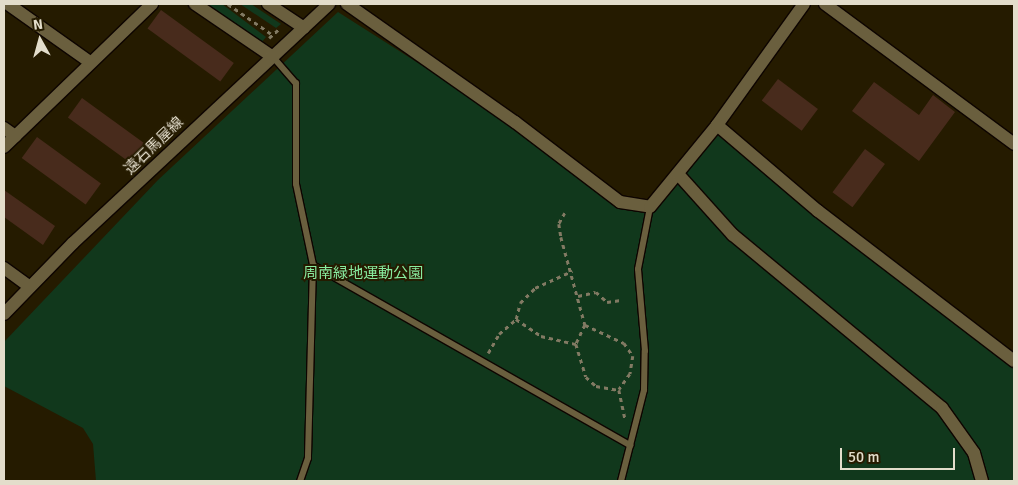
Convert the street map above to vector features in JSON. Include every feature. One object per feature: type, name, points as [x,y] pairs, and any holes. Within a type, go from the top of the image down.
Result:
[{"type":"street","points":[[8,4],[90,62]]},
{"type":"street","points":[[4,147],[152,4]]},
{"type":"street","points":[[195,4],[272,57]]},
{"type":"street","points":[[268,4],[304,28]]},
{"type":"street","name":"遠石馬屋線","points":[[4,314],[30,287],[329,4]]},
{"type":"street","points":[[347,4],[515,122],[620,202],[650,207],[717,125],[804,4]]},
{"type":"street","points":[[825,4],[1014,144]]},
{"type":"street","points":[[717,125],[818,211],[1013,359]]},
{"type":"street","points":[[4,128],[15,136]]},
{"type":"street","points":[[678,174],[733,235],[942,408],[974,453],[982,481]]},
{"type":"street","points":[[4,268],[30,287]]},
{"type":"lane","points":[[272,57],[296,83],[296,184],[313,265],[308,458],[300,481]]},
{"type":"lane","points":[[621,481],[644,390],[645,351],[638,269],[650,207]]},
{"type":"lane","points":[[313,265],[630,445]]},
{"type":"path","points":[[228,4],[273,34]]},
{"type":"path","points":[[565,213],[559,224],[585,325],[576,344],[586,377],[596,386],[619,390]]},
{"type":"path","points":[[483,361],[499,334],[516,320],[520,303],[535,288],[572,271]]},
{"type":"path","points":[[578,296],[596,292],[607,302],[621,300]]},
{"type":"path","points":[[516,320],[541,336],[576,344]]},
{"type":"path","points":[[585,325],[624,343],[633,356],[630,374],[619,390],[630,445]]},
{"type":"green space","points":[[207,4],[222,4],[266,37],[261,43]]},
{"type":"green space","points":[[240,4],[251,4],[281,24],[276,28]]},
{"type":"green space","name":"周南緑地運動公園","points":[[338,12],[528,133],[624,206],[646,207],[714,124],[1014,360],[1014,481],[96,481],[93,444],[83,428],[4,386],[4,342],[158,180]]},
{"type":"building","points":[[161,10],[234,63],[220,82],[147,29]]},
{"type":"building","points":[[778,79],[818,109],[802,131],[762,101]]},
{"type":"building","points":[[874,82],[919,115],[933,95],[955,112],[919,161],[852,111]]},
{"type":"building","points":[[82,98],[144,143],[130,163],[68,117]]},
{"type":"building","points":[[37,137],[101,183],[86,204],[22,158]]},
{"type":"building","points":[[865,149],[885,164],[852,207],[833,192]]},
{"type":"building","points":[[4,190],[55,226],[43,245],[4,217]]}]
